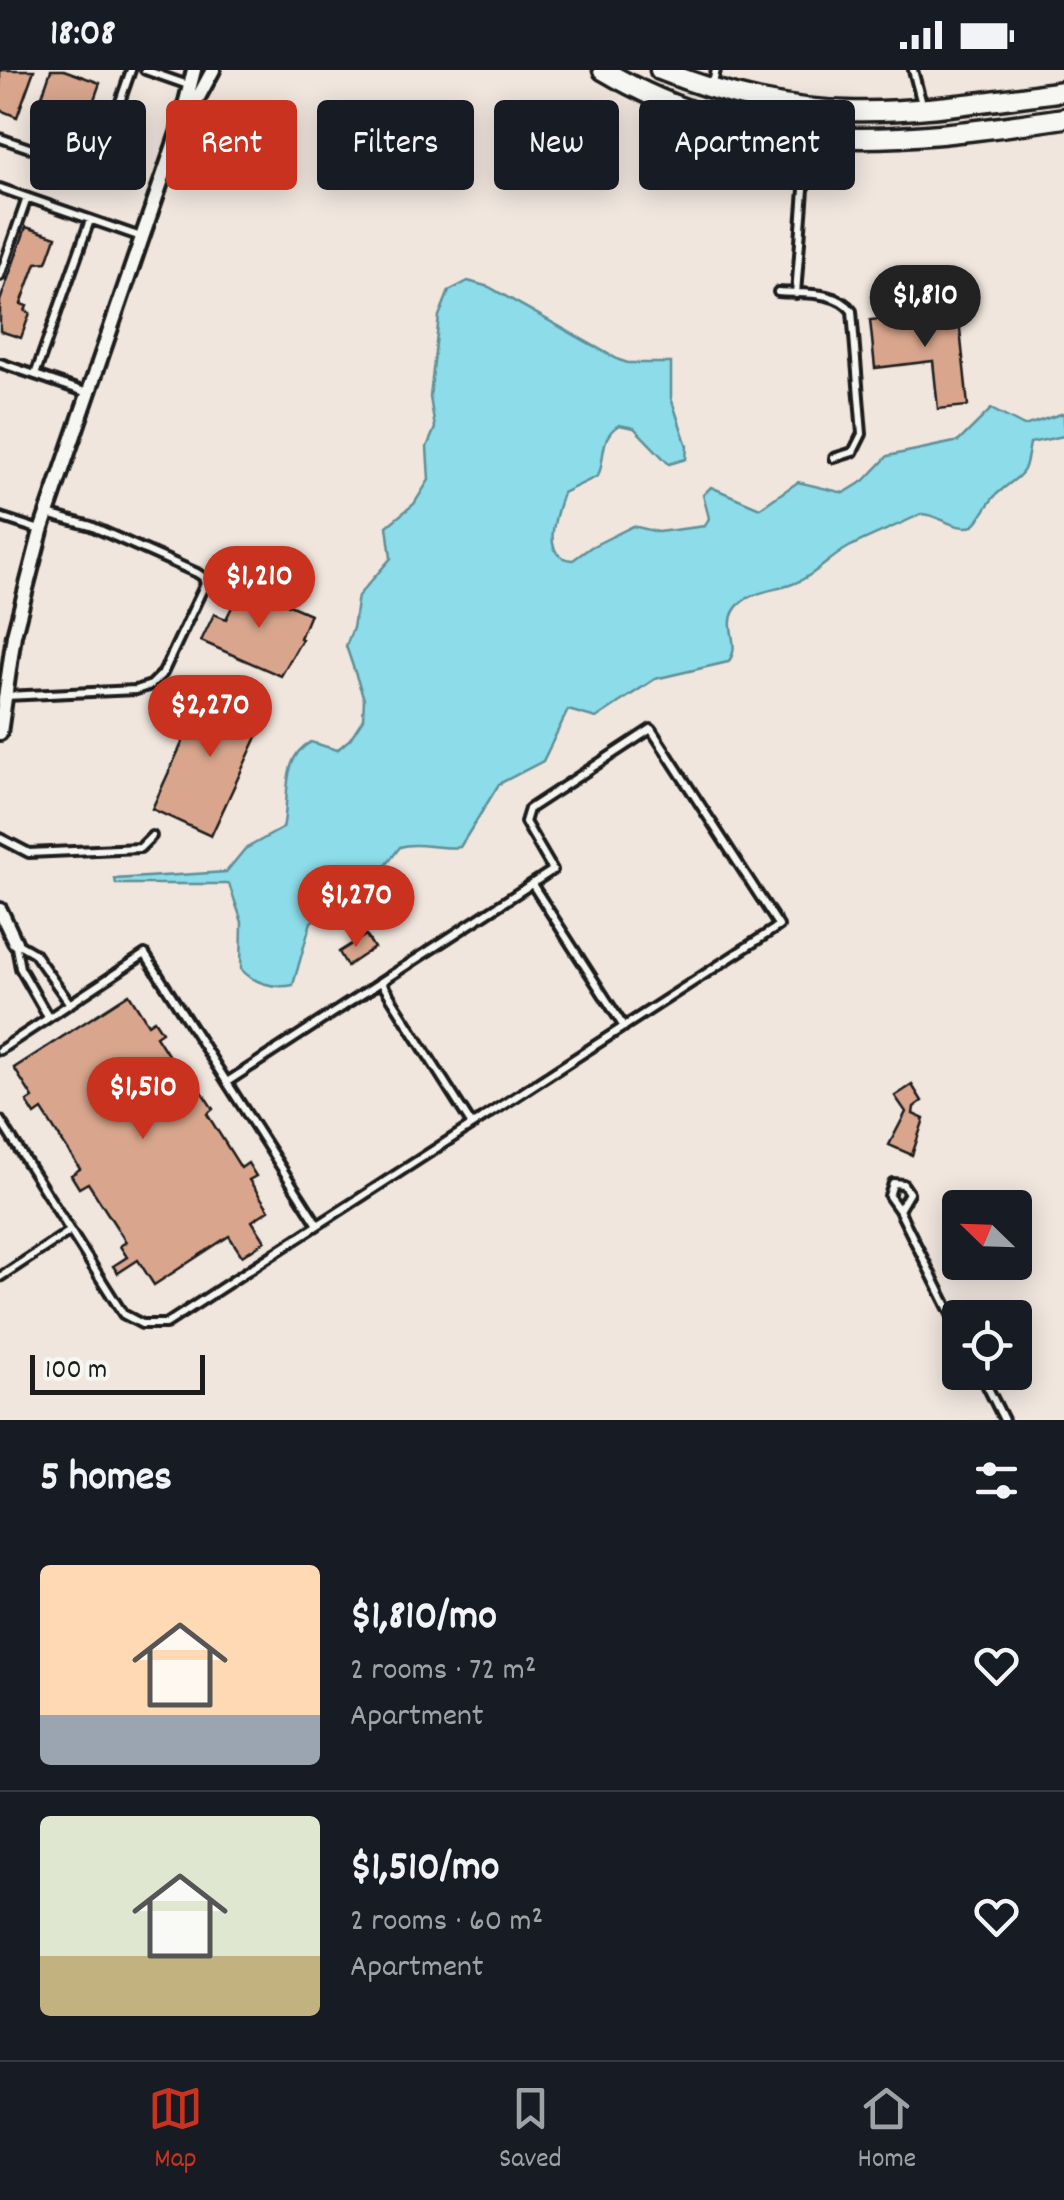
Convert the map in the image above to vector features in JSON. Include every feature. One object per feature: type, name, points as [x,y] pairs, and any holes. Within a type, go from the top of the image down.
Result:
[{"type":"street","points":[[186,100],[194,70]]},
{"type":"street","points":[[197,100],[214,70]]},
{"type":"street","points":[[603,70],[665,100]]},
{"type":"street","points":[[660,70],[712,90],[804,110],[860,113],[924,110],[1064,90]]},
{"type":"street","points":[[855,139],[1064,118]]},
{"type":"street","points":[[0,732],[22,596],[46,514],[166,168]]},
{"type":"street","points":[[0,910],[15,942]]},
{"type":"lane","points":[[0,138],[96,171],[132,70]]},
{"type":"lane","points":[[145,70],[190,85]]},
{"type":"lane","points":[[712,90],[716,70]]},
{"type":"lane","points":[[913,70],[924,110]]},
{"type":"lane","points":[[0,188],[142,238]]},
{"type":"lane","points":[[796,294],[804,190]]},
{"type":"lane","points":[[0,276],[27,198]]},
{"type":"lane","points":[[36,375],[90,220]]},
{"type":"lane","points":[[778,292],[836,298],[846,302],[852,312],[862,434],[853,452],[834,458]]},
{"type":"lane","points":[[0,363],[88,393]]},
{"type":"lane","points":[[4,696],[136,690],[151,685],[163,674],[205,584],[197,573],[91,526],[46,514]]},
{"type":"lane","points":[[0,517],[41,531]]},
{"type":"lane","points":[[0,1120],[123,1314],[142,1324],[166,1324],[779,926],[651,729],[528,809],[525,822],[553,870],[227,1082]]},
{"type":"lane","points":[[0,838],[29,853],[140,848],[152,836]]},
{"type":"lane","points":[[532,884],[624,1027]]},
{"type":"lane","points":[[15,942],[34,953],[70,1004]]},
{"type":"lane","points":[[15,942],[20,968],[48,1018]]},
{"type":"lane","points":[[0,1050],[145,954],[318,1225]]},
{"type":"lane","points":[[381,982],[472,1125]]},
{"type":"lane","points":[[899,1210],[944,1300]]},
{"type":"lane","points":[[0,1277],[70,1231]]},
{"type":"lane","points":[[989,1390],[1004,1420]]},
{"type":"water","points":[[468,281],[489,287],[619,360],[671,363],[671,398],[687,446],[686,459],[669,464],[634,428],[619,425],[613,430],[598,476],[563,493],[557,512],[553,544],[556,552],[573,560],[633,526],[658,532],[705,526],[709,518],[703,495],[711,487],[760,508],[798,482],[844,493],[865,480],[888,456],[959,441],[991,409],[1024,426],[1064,413],[1064,436],[1030,443],[1021,474],[994,497],[973,526],[959,526],[921,514],[849,547],[798,582],[745,600],[731,617],[733,650],[728,662],[655,679],[596,718],[568,710],[543,761],[499,784],[460,847],[400,847],[361,898],[311,922],[293,985],[265,984],[241,969],[242,922],[229,884],[116,884],[115,879],[226,872],[245,849],[283,828],[290,768],[301,749],[311,742],[337,750],[363,719],[364,699],[346,646],[358,596],[391,558],[387,526],[414,504],[429,480],[427,447],[435,428],[430,397],[439,316],[449,291]]},
{"type":"building","points":[[0,70],[34,70],[17,117],[0,110]]},
{"type":"building","points":[[51,70],[64,70],[100,83],[94,100],[41,100]]},
{"type":"building","points":[[26,227],[56,237],[47,262],[36,263],[21,304],[30,313],[21,338],[0,331],[0,301]]},
{"type":"building","points":[[917,306],[918,315],[958,310],[968,406],[938,409],[933,361],[875,368],[870,320],[909,316],[908,307]]},
{"type":"building","points":[[243,585],[310,614],[302,639],[281,676],[201,641],[214,614],[226,619]]},
{"type":"building","points":[[209,684],[269,711],[211,836],[152,809]]},
{"type":"building","points":[[366,935],[374,948],[347,966],[339,952]]},
{"type":"building","points":[[129,994],[148,1024],[154,1020],[162,1032],[156,1036],[191,1091],[198,1086],[213,1109],[207,1114],[241,1168],[248,1163],[256,1176],[249,1180],[269,1210],[252,1221],[265,1241],[242,1256],[229,1236],[154,1285],[138,1260],[118,1273],[113,1266],[127,1257],[120,1246],[126,1242],[88,1183],[79,1188],[71,1175],[80,1169],[42,1110],[35,1115],[27,1102],[33,1098],[14,1068]]},
{"type":"building","points":[[912,1085],[922,1101],[914,1107],[913,1114],[924,1119],[912,1155],[889,1145],[906,1112],[895,1096]]}]
